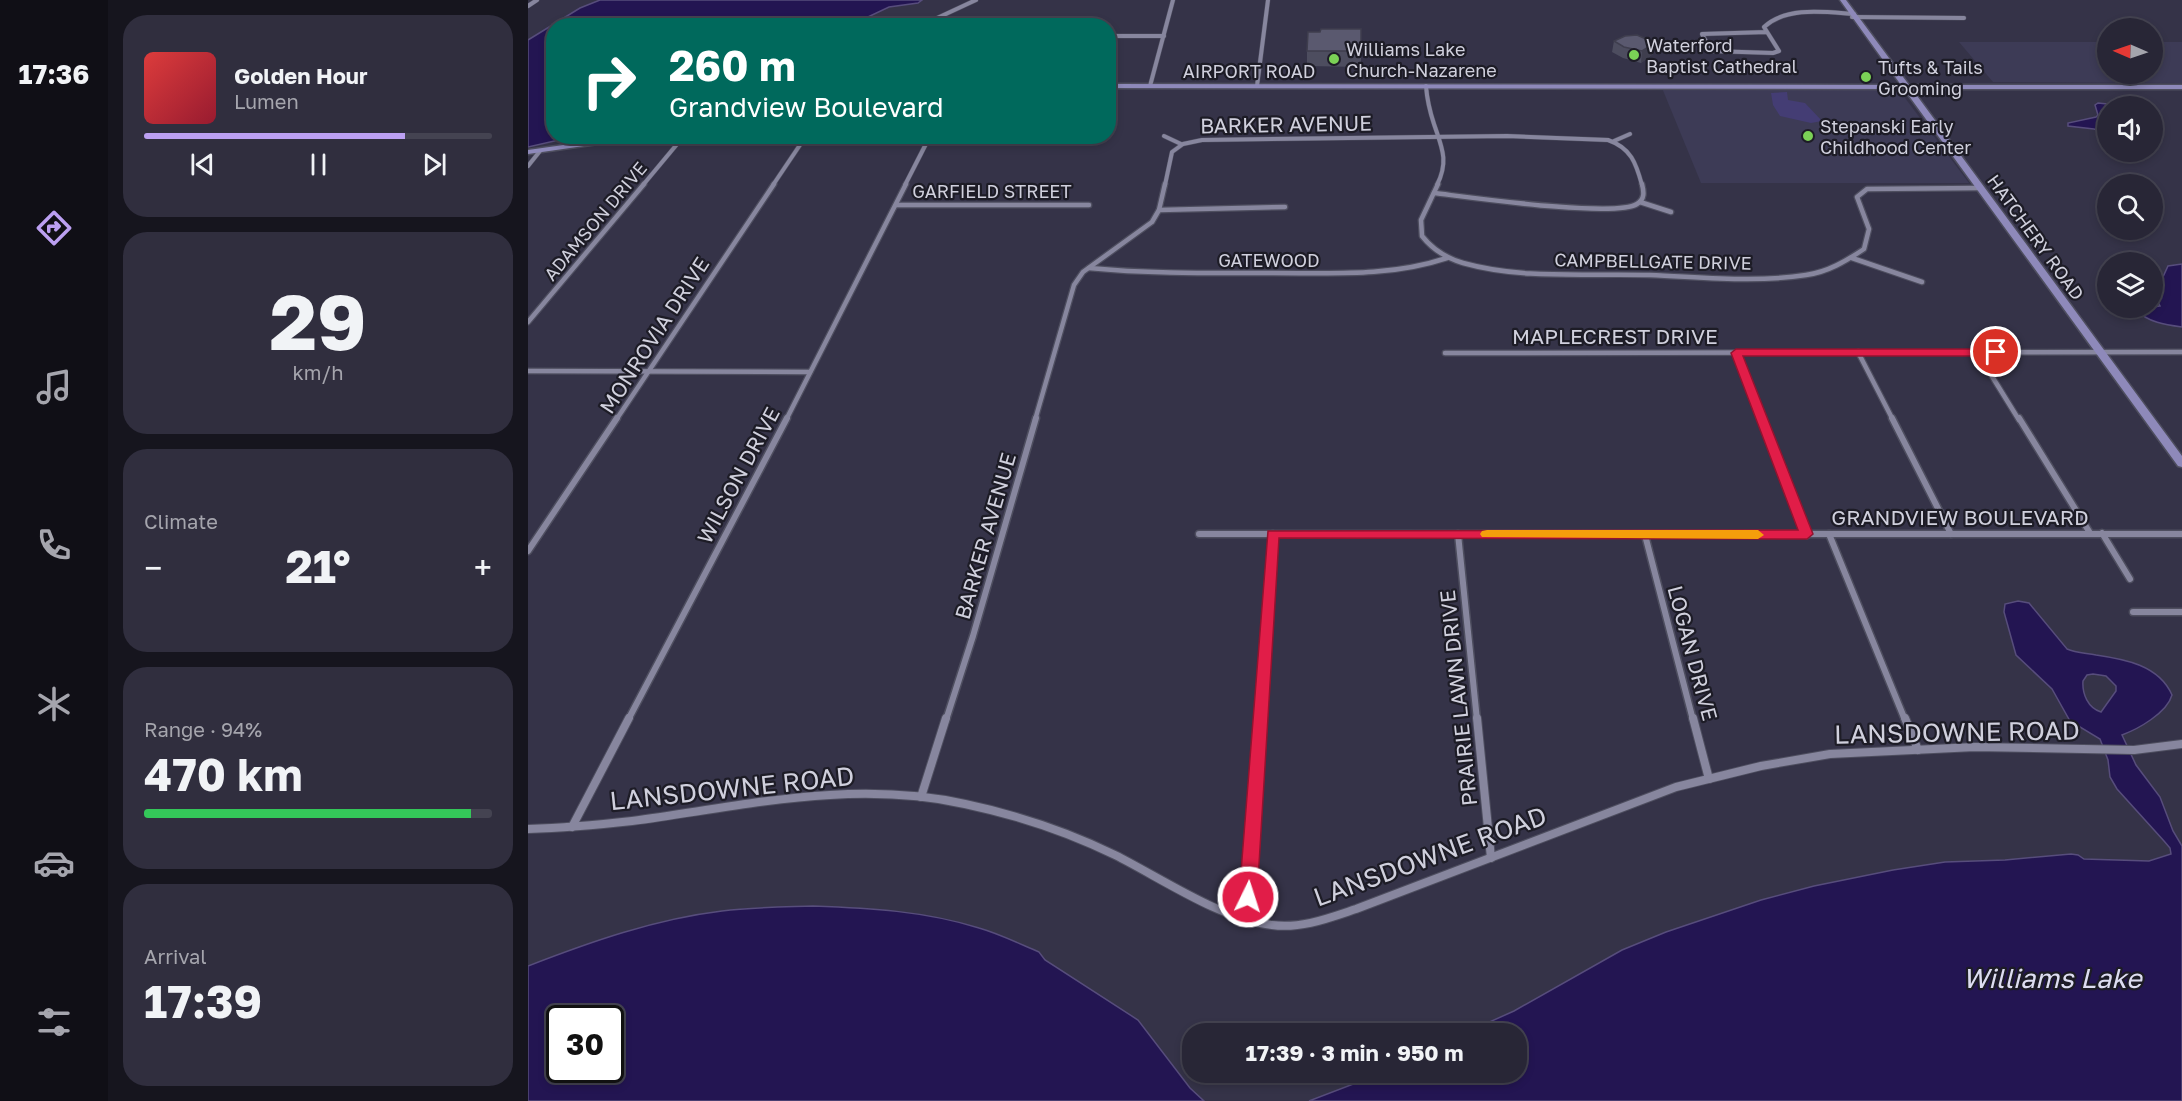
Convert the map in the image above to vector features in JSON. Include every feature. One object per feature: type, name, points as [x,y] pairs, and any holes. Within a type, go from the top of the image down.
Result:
[{"type":"street","points":[[528,6],[537,0]]},
{"type":"street","points":[[937,18],[976,0]]},
{"type":"street","points":[[1150,86],[1173,0]]},
{"type":"street","points":[[1257,86],[1268,0]]},
{"type":"street","name":"HATCHERY ROAD","points":[[1843,0],[2182,464]]},
{"type":"street","points":[[1767,32],[1702,34],[1711,51],[1773,53],[1779,51],[1764,27],[1766,23],[1789,15],[1964,18]]},
{"type":"street","points":[[1116,36],[1164,36]]},
{"type":"street","name":"AIRPORT ROAD","points":[[1116,86],[2182,87]]},
{"type":"street","name":"CAMPBELLGATE DRIVE","points":[[1426,86],[1433,124],[1445,154],[1445,166],[1425,210],[1420,230],[1422,236],[1435,250],[1447,258],[1476,266],[1515,271],[1752,278],[1807,275],[1835,267],[1852,258]]},
{"type":"street","points":[[1614,141],[1630,134]]},
{"type":"street","points":[[1164,136],[1181,144]]},
{"type":"street","name":"BARKER AVENUE","points":[[921,797],[980,614],[1074,285],[1089,268],[1152,222],[1159,210],[1172,152],[1181,144],[1202,140],[1530,136],[1614,141]]},
{"type":"street","points":[[1434,194],[1537,205],[1632,207],[1644,198],[1644,192],[1632,156],[1626,147],[1614,141]]},
{"type":"street","points":[[528,152],[595,144]]},
{"type":"street","name":"ADAMSON DRIVE","points":[[528,322],[677,144]]},
{"type":"street","name":"MONROVIA DRIVE","points":[[528,551],[801,144]]},
{"type":"street","name":"WILSON DRIVE","points":[[572,827],[810,372],[926,144]]},
{"type":"street","points":[[528,166],[540,152]]},
{"type":"street","points":[[1852,258],[1864,249],[1868,239],[1866,216],[1857,197],[1861,192],[1878,188],[1979,188]]},
{"type":"street","points":[[1640,202],[1671,212]]},
{"type":"street","name":"GARFIELD STREET","points":[[896,205],[1089,205]]},
{"type":"street","points":[[1159,210],[1285,207]]},
{"type":"street","name":"GATEWOOD","points":[[1089,268],[1144,273],[1370,273],[1394,272],[1447,258]]},
{"type":"street","points":[[1852,258],[1922,282]]},
{"type":"street","points":[[1858,352],[1951,534]]},
{"type":"street","points":[[1977,352],[2090,533]]},
{"type":"street","name":"MAPLECREST DRIVE","points":[[1445,353],[2182,352]]},
{"type":"street","points":[[1736,353],[1807,534]]},
{"type":"street","points":[[528,371],[810,372]]},
{"type":"street","points":[[2102,533],[2130,579]]},
{"type":"street","name":"GRANDVIEW BOULEVARD","points":[[1199,534],[2182,534]]},
{"type":"street","points":[[1247,920],[1273,534]]},
{"type":"street","name":"PRAIRIE LAWN DRIVE","points":[[1458,534],[1491,858]]},
{"type":"street","points":[[1829,534],[1918,750]]},
{"type":"street","name":"LOGAN DRIVE","points":[[1644,535],[1709,779]]},
{"type":"street","points":[[2133,612],[2182,612]]},
{"type":"street","name":"LANSDOWNE ROAD","points":[[528,829],[572,827],[746,802],[825,794],[882,793],[945,799],[1007,814],[1082,840],[1247,920],[1282,926],[1320,921],[1396,895],[1676,787],[1761,766],[1830,754],[1975,747],[2134,750],[2179,746]]},
{"type":"shaded area","points":[[1959,42],[2097,42],[2097,83],[1993,82]]},
{"type":"shaded area","points":[[2163,42],[2182,42],[2182,83],[2163,83]]},
{"type":"shaded area","name":"Stepanski Early Childhood Center","points":[[1662,88],[1899,90],[1969,183],[1701,183]]},
{"type":"shaded area","points":[[1787,92],[1788,100],[1805,103],[1822,121],[1811,123],[1780,116],[1773,105],[1771,93]]},
{"type":"water","points":[[600,0],[922,0],[918,3],[889,7],[866,18],[564,18]]},
{"type":"water","points":[[546,29],[546,143],[528,147],[528,40]]},
{"type":"water","points":[[2096,117],[2097,130],[2068,126],[2068,123]]},
{"type":"water","points":[[2182,264],[2182,327],[2148,318],[2163,318],[2163,277],[2168,266]]},
{"type":"water","name":"Williams Lake","points":[[2018,601],[2029,603],[2067,649],[2140,665],[2159,677],[2172,695],[2158,714],[2136,729],[2122,735],[2136,765],[2160,797],[2173,831],[2182,846],[2182,1101],[1309,1101],[1356,1083],[1527,1083],[1527,1023],[1487,1023],[1514,1011],[1622,950],[1666,932],[1761,900],[1814,886],[1945,862],[2005,860],[2071,854],[2084,859],[2149,861],[2171,854],[2170,848],[2117,789],[2110,777],[2108,760],[2100,739],[2070,721],[2052,689],[2016,655],[2004,612],[2005,604]],"holes":[[[2093,674],[2106,676],[2116,686],[2116,691],[2101,712],[2087,700],[2083,681],[2087,675]]]},
{"type":"water","points":[[813,906],[876,909],[959,922],[1002,936],[1039,952],[1045,960],[1138,1020],[1182,1078],[1182,1083],[1186,1083],[1204,1101],[528,1101],[528,966],[599,940],[648,926],[697,915],[756,908]]},
{"type":"building","points":[[1321,29],[1361,29],[1361,51],[1307,51],[1308,32],[1320,32]]},
{"type":"building","points":[[1637,35],[1655,43],[1642,51],[1624,47],[1614,41],[1625,36]]},
{"type":"slow traffic","points":[[1487,534],[1758,535]]},
{"type":"place","name":"Waterford Baptist Cathedral","points":[[1634,55]]},
{"type":"place","name":"Williams Lake Church-Nazarene","points":[[1334,59]]},
{"type":"place","name":"Tufts & Tails Grooming","points":[[1866,77]]},
{"type":"place","name":"Stepanski Early Childhood Center","points":[[1808,136]]},
{"type":"route","points":[[1248,897],[1273,534],[1807,534],[1736,353],[1996,352]]}]
